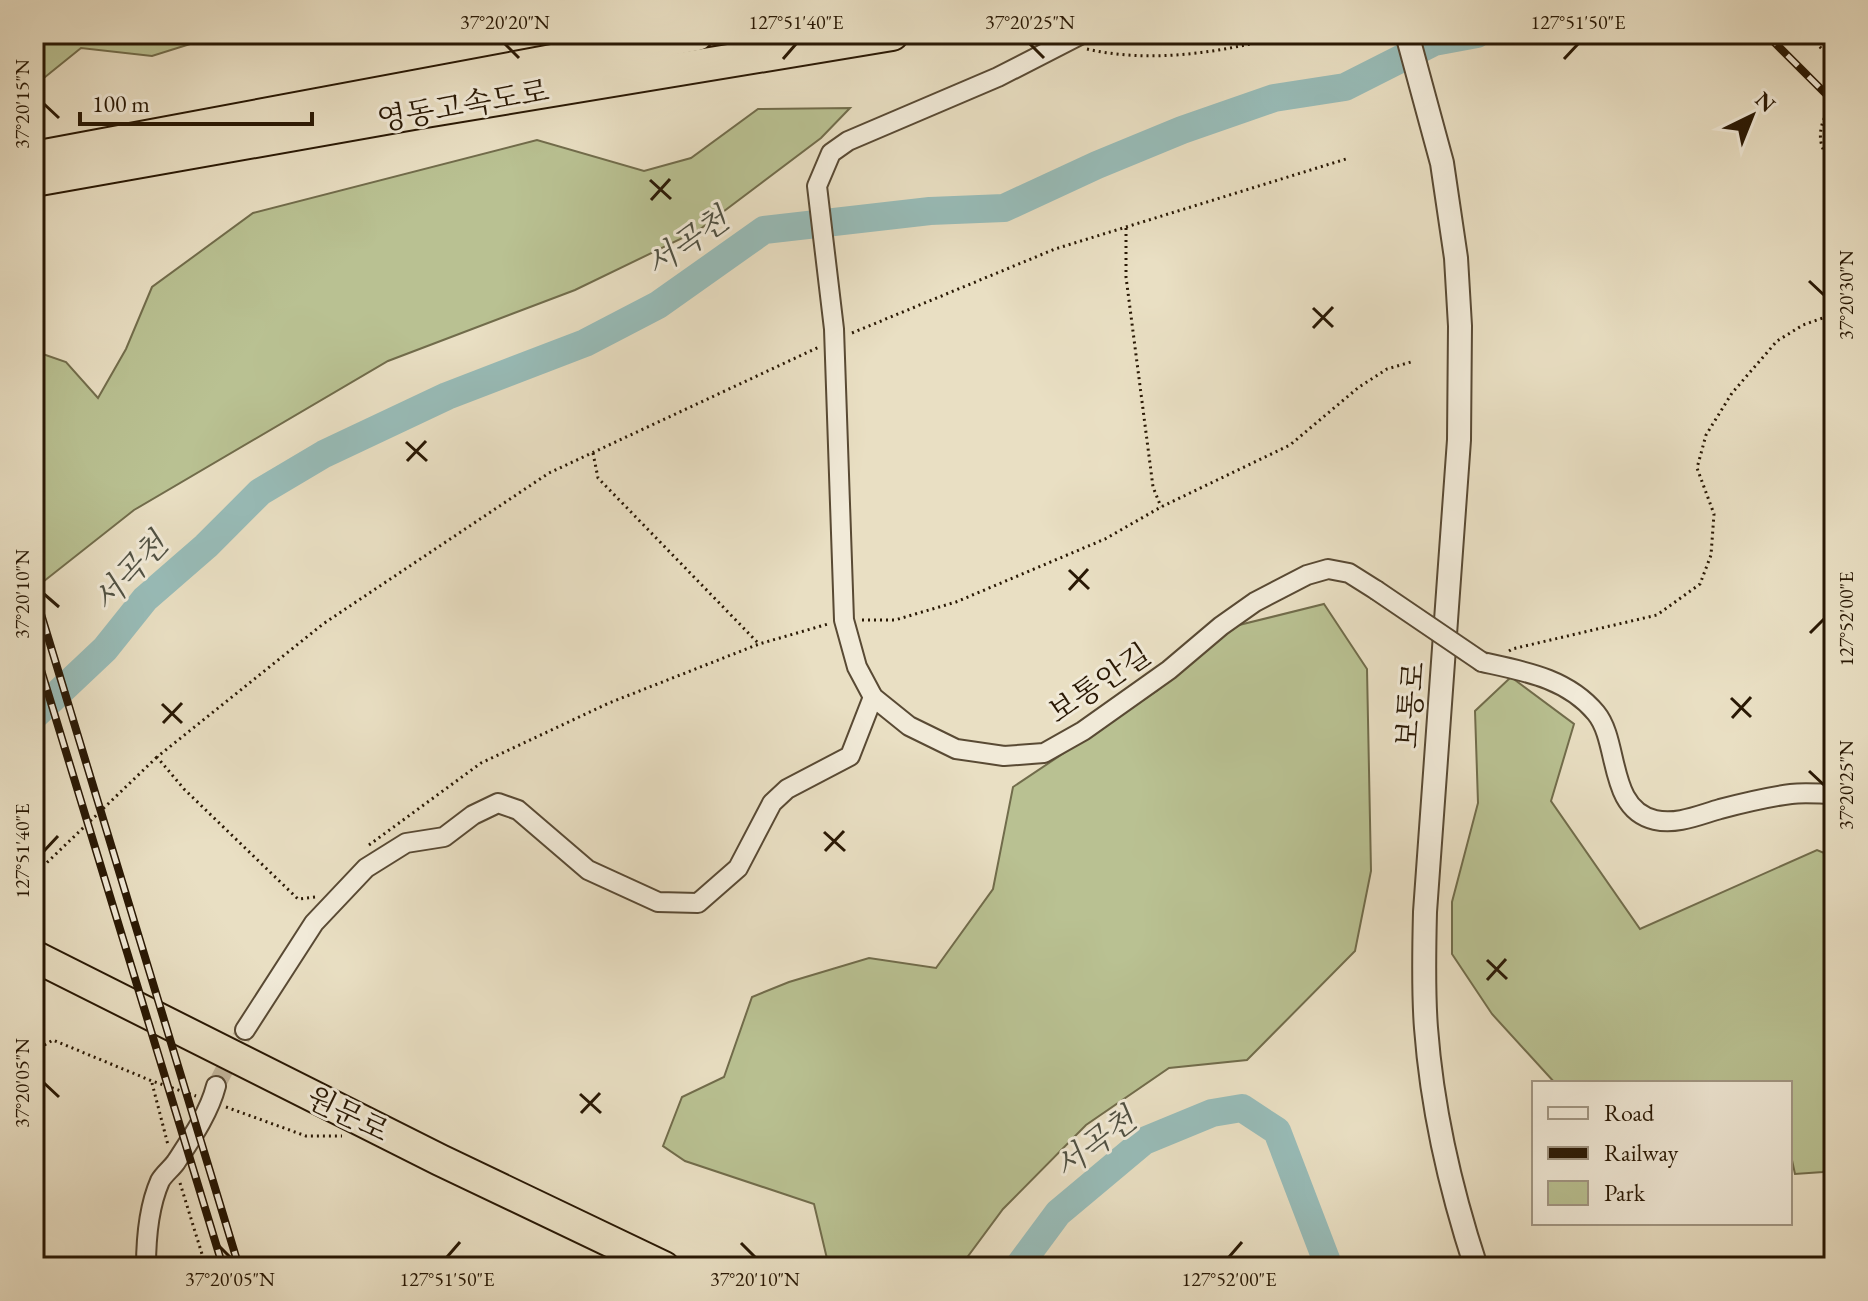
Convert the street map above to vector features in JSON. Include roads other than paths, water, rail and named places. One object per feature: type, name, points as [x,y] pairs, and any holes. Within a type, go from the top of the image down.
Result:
[{"type":"highway","name":"영동고속도로","points":[[34,158],[697,34]]},
{"type":"highway","name":"영동고속도로","points":[[34,180],[892,34]]},
{"type":"highway","points":[[34,190],[85,171]]},
{"type":"highway","name":"원문로","points":[[34,956],[426,1153],[664,1267]]},
{"type":"highway","name":"원문로","points":[[34,977],[348,1136],[622,1267]]},
{"type":"street","name":"보통안길","points":[[1082,34],[998,77],[848,141],[831,153],[817,186],[834,329],[844,620],[857,667],[873,697],[909,726],[956,749],[1004,756],[1044,753],[1083,731],[1169,670],[1255,602],[1307,575],[1328,569],[1349,573],[1488,664],[1557,681],[1597,714],[1618,784],[1638,812],[1655,820],[1687,820],[1721,809],[1792,794],[1834,794]]},
{"type":"street","name":"보통로","points":[[1407,34],[1437,144],[1456,258],[1461,377],[1448,612],[1425,912],[1423,984],[1426,1030],[1445,1150],[1476,1267]]},
{"type":"street","points":[[245,1030],[314,923],[366,868],[406,843],[444,837],[473,815],[498,803],[518,810],[588,870],[658,902],[698,903],[738,868],[772,803],[779,796],[850,756],[873,697]]},
{"type":"street","points":[[146,1267],[155,1199],[161,1178],[174,1165],[214,1094]]},
{"type":"waterway","name":"서곡천","points":[[34,716],[105,649],[145,599],[206,546],[260,492],[324,454],[447,396],[585,343],[658,305],[764,230],[930,211],[1004,208],[1182,130],[1274,98],[1345,87],[1434,42],[1477,34]]},
{"type":"waterway","name":"서곡천","points":[[1018,1267],[1058,1213],[1144,1141],[1212,1113],[1242,1108],[1277,1131],[1329,1267]]},
{"type":"tunnel","points":[[216,1086],[245,1030]]},
{"type":"railway","points":[[1766,34],[1834,102]]},
{"type":"railway","points":[[34,591],[239,1267]]},
{"type":"railway","points":[[34,647],[223,1267]]}]
